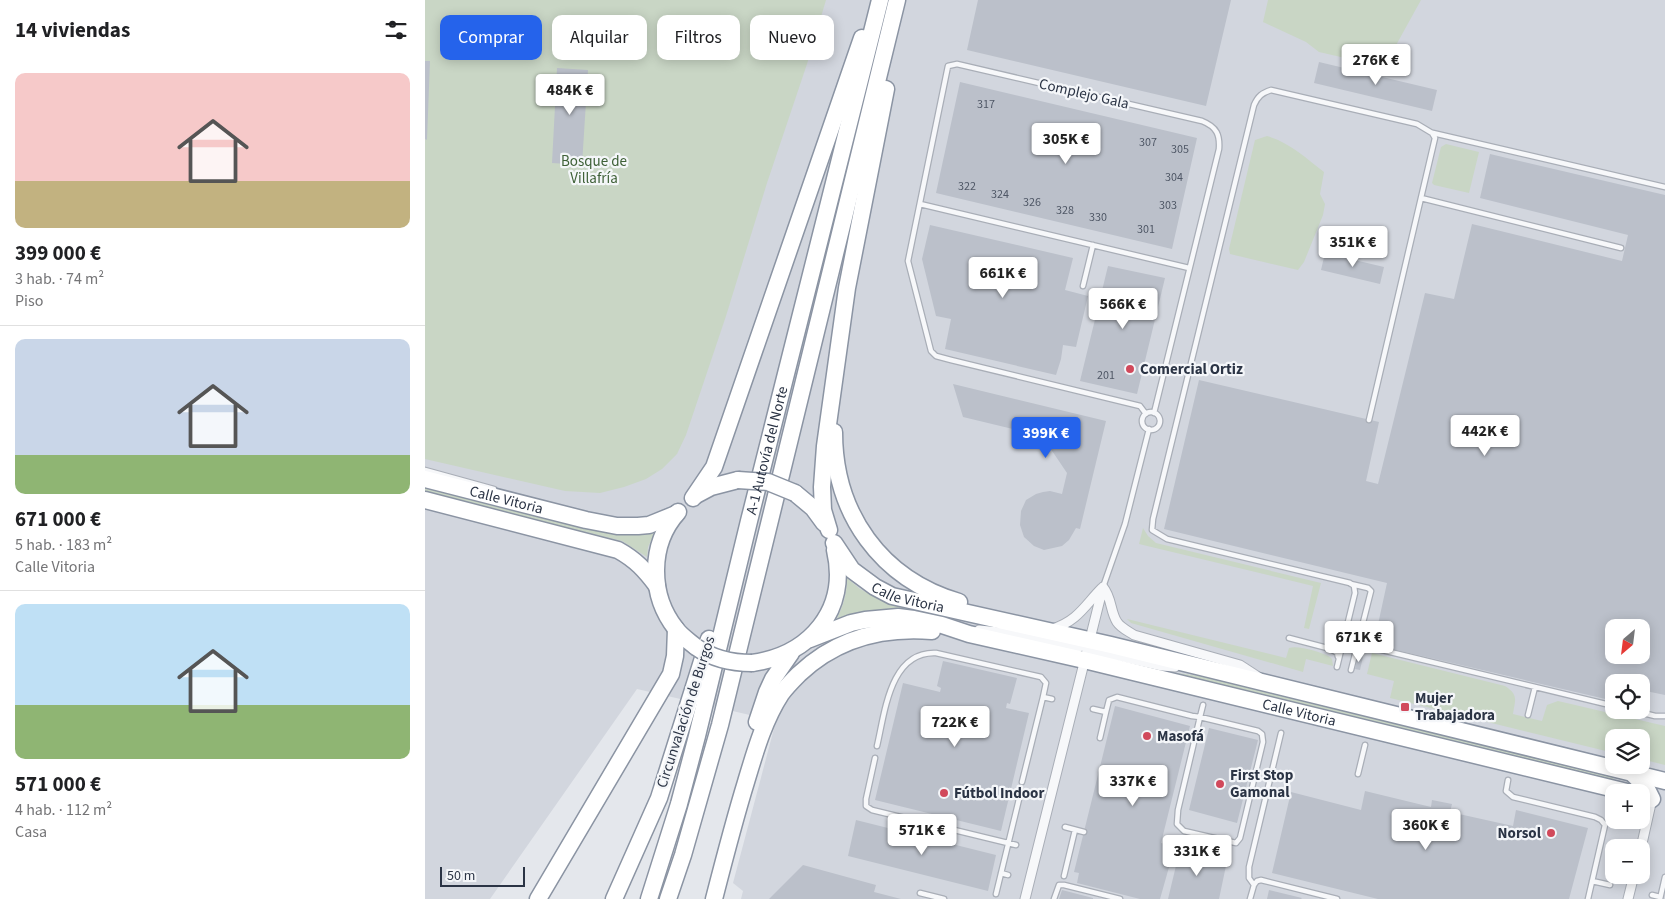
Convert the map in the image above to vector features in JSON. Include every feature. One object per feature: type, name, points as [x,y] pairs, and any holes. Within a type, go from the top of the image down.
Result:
[{"type":"highway","points":[[847,288],[822,478],[823,510],[839,564],[835,599],[821,626],[810,639],[792,652],[772,660],[752,663],[724,660],[711,656],[696,647],[676,629],[659,598],[655,567],[659,544],[665,530],[676,514],[693,498],[714,467],[842,97],[873,0]]},
{"type":"highway","name":"A-1 Autovía del Norte","points":[[649,899],[676,813],[697,736],[880,0]]},
{"type":"highway","name":"A-1 Autovía del Norte","points":[[668,899],[683,856],[720,725],[897,0]]},
{"type":"highway","points":[[906,0],[887,84],[847,288],[840,340],[834,434],[837,472],[847,505],[854,520],[881,556],[908,579],[949,599],[1021,617],[1044,630]]},
{"type":"highway","name":"Calle Vitoria","points":[[425,479],[513,499],[586,520],[626,527],[649,524],[676,514]]},
{"type":"highway","name":"Calle Vitoria","points":[[693,498],[711,487],[738,480],[768,482],[795,493],[813,508],[852,570],[875,587],[892,596],[1089,640],[1605,767]]},
{"type":"highway","name":"Calle Vitoria","points":[[425,500],[590,542],[623,553],[645,570],[657,586]]},
{"type":"highway","name":"Circunvalación de Burgos","points":[[614,899],[659,798],[712,630],[749,521]]},
{"type":"highway","name":"Calle Vitoria","points":[[810,639],[851,623],[865,620],[897,617],[942,625],[969,634],[1084,660],[1605,787]]},
{"type":"highway","points":[[538,899],[671,674],[675,656],[676,629]]},
{"type":"highway","points":[[714,899],[751,764],[771,711],[782,692],[807,667],[840,645],[860,638],[885,632],[905,630],[969,634]]},
{"type":"highway","points":[[731,833],[744,765],[764,698],[773,679],[792,652]]},
{"type":"highway","points":[[1632,774],[1656,797]]},
{"type":"highway","name":"Calle Vitoria","points":[[1635,774],[1665,781]]},
{"type":"street","points":[[1044,630],[1060,627],[1078,615],[1103,587]]},
{"type":"street","points":[[1025,899],[1103,587]]},
{"type":"street","points":[[1103,587],[1108,594],[1117,623],[1134,635],[1240,665],[1253,672],[1266,683]]},
{"type":"street","name":"Calle Vitoria","points":[[969,634],[981,629],[1076,648],[1089,640]]},
{"type":"street","points":[[1084,660],[1094,653],[1101,652],[1167,667],[1193,665]]},
{"type":"street","points":[[1644,839],[1656,797]]},
{"type":"street","points":[[1628,899],[1632,884]]},
{"type":"lane","name":"Complejo Gala","points":[[1146,414],[1140,406],[936,356],[931,351],[908,261],[948,66],[957,64],[1202,122],[1217,130],[1220,138],[1219,149],[1154,413]]},
{"type":"lane","points":[[1351,670],[1371,591],[1365,587],[1350,583],[1167,539],[1152,530],[1251,114],[1257,98],[1263,92],[1271,90],[1285,92],[1417,124],[1432,133],[1665,187]]},
{"type":"lane","points":[[1369,420],[1435,138],[1432,133]]},
{"type":"lane","points":[[1421,198],[1621,248]]},
{"type":"lane","points":[[920,204],[1189,268]]},
{"type":"lane","points":[[1083,286],[1093,245]]},
{"type":"lane","points":[[1154,413],[1159,418],[1159,424],[1155,428],[1149,429],[1145,427],[1143,422],[1146,414],[1154,413]]},
{"type":"lane","points":[[1103,587],[1125,524],[1149,429]]},
{"type":"lane","points":[[425,470],[501,491]]},
{"type":"lane","points":[[515,530],[567,537]]},
{"type":"lane","points":[[1337,667],[1355,593],[1354,586],[1350,583]]},
{"type":"lane","points":[[1289,638],[1331,649],[1337,653],[1339,658]]},
{"type":"lane","points":[[1357,644],[1605,704]]},
{"type":"lane","points":[[877,746],[896,676],[907,662],[926,652],[937,652],[1041,677],[1046,683],[1022,782]]},
{"type":"lane","points":[[1528,715],[1535,687]]},
{"type":"lane","points":[[1043,697],[1052,699]]},
{"type":"lane","points":[[1100,738],[1109,700],[1117,697],[1200,718],[1258,731],[1263,734],[1263,742],[1240,838],[1236,843],[1184,830],[1177,824],[1178,810],[1200,718],[1203,705]]},
{"type":"lane","points":[[1093,709],[1106,712]]},
{"type":"lane","points":[[1650,715],[1665,716]]},
{"type":"lane","points":[[1254,885],[1249,878],[1249,867],[1281,733]]},
{"type":"lane","points":[[1357,774],[1365,745]]},
{"type":"lane","points":[[875,758],[866,799],[866,806],[872,810],[1016,845]]},
{"type":"lane","points":[[1508,780],[1506,791],[1513,797],[1595,817],[1605,825],[1588,899]]},
{"type":"lane","points":[[995,894],[1021,791]]},
{"type":"lane","points":[[1065,827],[1084,832]]},
{"type":"lane","points":[[1064,876],[1075,830]]},
{"type":"lane","points":[[1001,873],[1008,875]]},
{"type":"lane","points":[[1652,895],[1660,898],[1665,877]]},
{"type":"lane","points":[[1250,899],[1254,885],[1257,881],[1261,880],[1337,899]]},
{"type":"lane","points":[[1592,881],[1610,885]]},
{"type":"lane","points":[[1054,899],[1059,885],[1121,899]]},
{"type":"lane","points":[[920,893],[944,899]]},
{"type":"shaded area","points":[[425,0],[1665,0],[1665,899],[741,899],[743,891],[733,883],[776,721],[637,689],[490,899],[425,899]]},
{"type":"green space","name":"Bosque de Villafría","points":[[425,0],[826,0],[822,15],[750,15],[750,60],[808,60],[767,183],[726,316],[686,435],[677,454],[662,469],[646,479],[600,493],[565,491],[425,459]]},
{"type":"green space","points":[[1268,0],[1421,0],[1384,67],[1319,52],[1306,42],[1263,22]]},
{"type":"green space","points":[[1267,136],[1290,146],[1324,172],[1320,194],[1325,204],[1323,215],[1304,262],[1298,270],[1230,254],[1229,249],[1255,140]]},
{"type":"green space","points":[[1446,144],[1479,152],[1469,193],[1432,183],[1441,147]]},
{"type":"green space","points":[[425,486],[621,534],[636,535],[655,532],[648,547],[647,557],[622,541],[425,493]]},
{"type":"green space","points":[[1143,528],[1156,543],[1321,583],[1309,629],[1304,628],[1313,586],[1139,544]]},
{"type":"green space","points":[[847,578],[860,589],[884,601],[973,621],[836,621],[844,600]]},
{"type":"green space","points":[[1127,619],[1286,658],[1289,648],[1298,647],[1330,657],[1333,666],[1306,659],[1303,672],[1131,623]]},
{"type":"green space","points":[[1372,653],[1505,686],[1512,692],[1515,698],[1513,714],[1542,721],[1547,705],[1558,701],[1605,712],[1605,719],[1635,719],[1665,726],[1665,765],[1650,761],[1650,729],[1605,729],[1605,751],[1390,698],[1394,681],[1367,674]]},
{"type":"green space","points":[[1163,671],[1214,678],[1614,777],[1612,782]]},
{"type":"building","points":[[978,0],[1231,0],[1206,106],[967,50]]},
{"type":"building","points":[[425,61],[430,61],[427,140],[425,139]]},
{"type":"building","points":[[1319,62],[1437,90],[1432,111],[1314,83]]},
{"type":"building","points":[[557,68],[588,70],[582,165],[552,163]]},
{"type":"building","points":[[960,82],[1197,138],[1172,249],[936,193]]},
{"type":"building","points":[[1490,154],[1665,195],[1665,695],[1650,692],[1650,674],[1605,674],[1605,699],[1388,648],[1389,643],[1383,639],[1382,631],[1377,629],[1387,583],[1164,529],[1199,380],[1379,422],[1366,481],[1378,484],[1425,293],[1454,299],[1472,224],[1622,261],[1628,235],[1480,198]]},
{"type":"building","points":[[930,225],[1073,258],[1065,290],[1088,296],[1076,347],[1063,345],[1056,375],[945,349],[951,319],[936,316],[922,259]]},
{"type":"building","points":[[1325,253],[1384,267],[1380,284],[1321,270]]},
{"type":"building","points":[[1108,266],[1165,278],[1137,394],[1080,381]]},
{"type":"building","points":[[953,384],[1106,421],[1080,529],[1076,528],[1069,540],[1062,546],[1044,550],[1034,546],[1024,537],[1020,525],[1021,511],[1026,500],[1043,492],[1050,491],[1062,494],[1067,473],[1042,436],[963,417]]},
{"type":"building","points":[[1358,656],[1363,657],[1360,670],[1355,669]]},
{"type":"building","points":[[943,661],[1017,678],[1010,704],[1007,703],[1006,708],[1029,713],[1001,831],[875,800],[903,683],[940,692],[941,688],[937,686]]},
{"type":"building","points":[[1115,706],[1190,726],[1161,843],[1175,846],[1160,899],[1140,899],[1077,883],[1079,873],[1074,872]]},
{"type":"building","points":[[1209,728],[1258,740],[1237,823],[1189,810]]},
{"type":"building","points":[[1365,791],[1431,807],[1432,800],[1452,804],[1450,812],[1513,826],[1516,810],[1588,828],[1569,899],[1378,899],[1272,873],[1291,792],[1361,810]]},
{"type":"building","points":[[856,820],[996,855],[988,891],[848,856]]},
{"type":"building","points":[[1180,849],[1227,861],[1219,899],[1168,899]]},
{"type":"building","points":[[803,865],[876,885],[874,892],[901,899],[769,899]]},
{"type":"building","points":[[1062,890],[1093,898],[1093,899],[1059,899]]},
{"type":"building","points":[[1269,890],[1302,898],[1267,899]]},
{"type":"place","name":"Comercial Ortiz","points":[[1130,369]]},
{"type":"place","name":"Mujer Trabajadora","points":[[1405,707]]},
{"type":"place","name":"Masofá","points":[[1147,736]]},
{"type":"place","name":"First Stop Gamonal","points":[[1220,784]]},
{"type":"place","name":"Fútbol Indoor","points":[[944,793]]},
{"type":"place","name":"Norsol","points":[[1551,833]]}]
